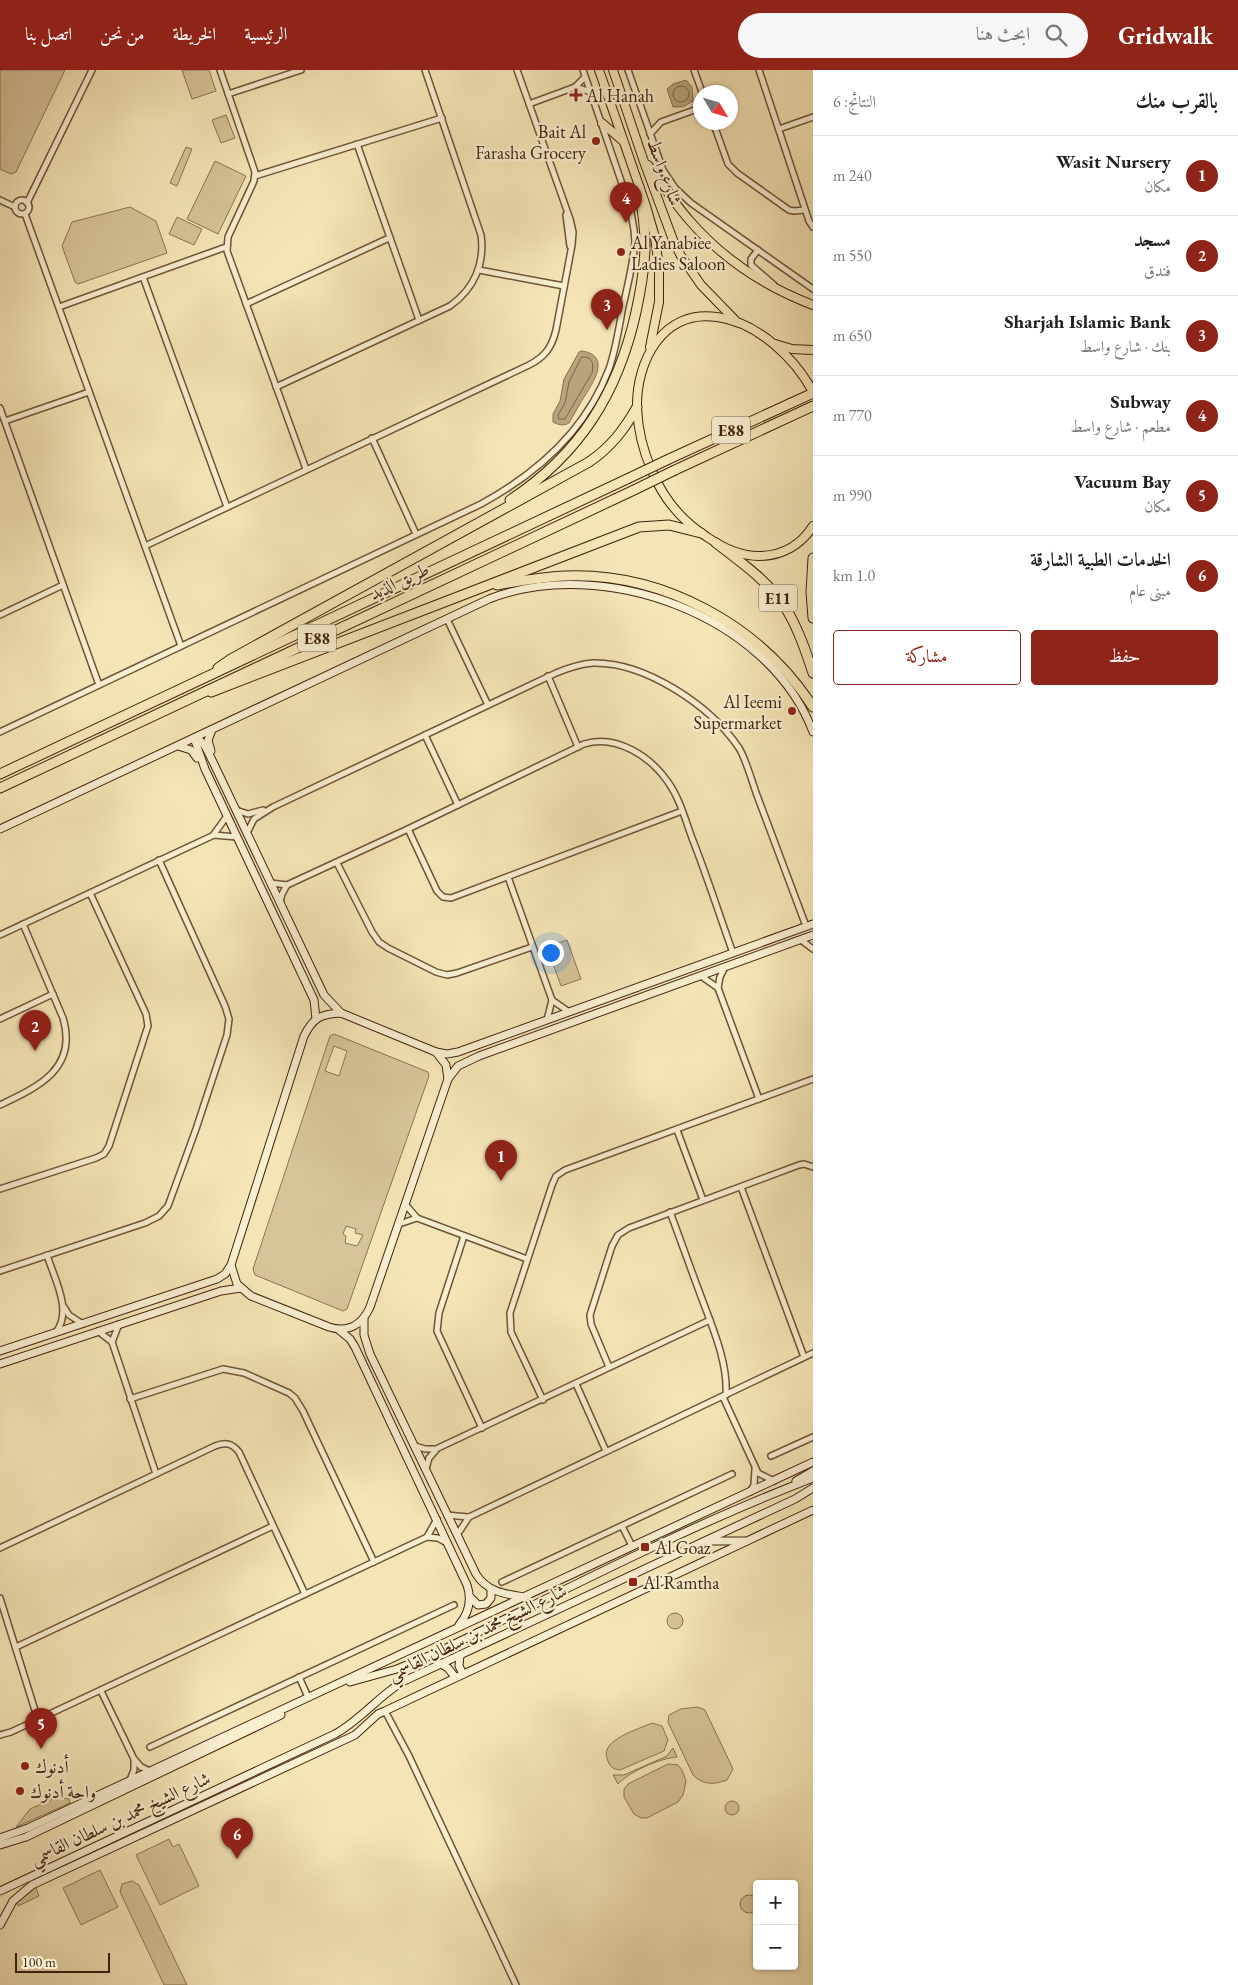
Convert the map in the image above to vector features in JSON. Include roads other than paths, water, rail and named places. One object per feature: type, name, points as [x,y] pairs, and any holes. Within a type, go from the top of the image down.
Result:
[{"type":"highway","points":[[482,522],[493,512],[528,489],[568,452],[595,416],[613,385],[628,342],[643,280],[645,242],[639,187]]},
{"type":"highway","name":"طريق الذيد","points":[[0,774],[813,392]]},
{"type":"highway","name":"طريق الذيد","points":[[0,788],[194,695],[813,406]]},
{"type":"highway","points":[[208,677],[231,659],[602,454],[622,432],[637,407]]},
{"type":"highway","points":[[194,695],[228,687],[474,589],[639,527],[669,525],[700,533]]},
{"type":"highway","name":"E11","points":[[716,543],[757,576],[773,592],[787,611],[798,631],[813,673]]},
{"type":"highway","name":"E11","points":[[813,558],[811,592],[813,618]]},
{"type":"highway","points":[[474,589],[544,577],[587,576],[630,582],[673,594],[713,613],[750,638],[783,668],[813,707]]},
{"type":"main road","name":"شارع واسط","points":[[599,70],[655,237],[659,268],[659,302],[648,356]]},
{"type":"main road","name":"شارع واسط","points":[[613,70],[643,159],[681,256],[701,285],[738,324]]},
{"type":"main road","points":[[602,123],[624,142]]},
{"type":"main road","points":[[643,159],[679,207],[706,238],[746,271],[778,289],[813,305]]},
{"type":"main road","points":[[813,350],[792,348],[773,343],[724,318],[693,317],[678,322],[665,331],[655,342],[648,356],[639,390],[637,407],[644,451],[652,472],[662,492],[674,508],[700,533],[740,554],[766,556],[780,553],[800,542],[813,526]]},
{"type":"main road","points":[[773,343],[798,367],[813,392]]},
{"type":"street","points":[[25,214],[29,209],[27,202],[92,70]]},
{"type":"street","points":[[220,70],[255,176],[228,237],[226,247],[306,469]]},
{"type":"street","points":[[228,94],[301,70]]},
{"type":"street","points":[[276,387],[450,306],[458,301],[470,287],[479,270],[482,253],[481,235],[425,70]]},
{"type":"street","points":[[145,546],[529,365],[540,359],[549,349],[556,330],[571,251],[564,207],[518,70]]},
{"type":"street","points":[[0,732],[481,504],[529,474],[558,448],[590,406],[603,382],[616,345],[633,256],[634,236],[630,207],[583,70]]},
{"type":"street","points":[[628,70],[663,170],[675,188],[691,203],[813,289]]},
{"type":"street","points":[[694,70],[699,85]]},
{"type":"street","points":[[759,70],[805,210],[813,228]]},
{"type":"street","points":[[529,104],[575,87],[585,76]]},
{"type":"street","points":[[575,87],[591,92]]},
{"type":"street","points":[[650,134],[661,122],[693,111]]},
{"type":"street","points":[[778,129],[813,117]]},
{"type":"street","points":[[255,176],[442,118]]},
{"type":"street","points":[[646,119],[661,122]]},
{"type":"street","points":[[716,130],[725,158],[732,169],[789,210],[805,210]]},
{"type":"street","points":[[358,144],[419,320]]},
{"type":"street","points":[[0,200],[15,206],[19,214],[25,214]]},
{"type":"street","points":[[15,206],[21,200],[27,202]]},
{"type":"street","points":[[25,214],[182,646]]},
{"type":"street","points":[[246,304],[390,238]]},
{"type":"street","points":[[59,307],[226,247]]},
{"type":"street","points":[[758,250],[751,259],[751,265],[778,289]]},
{"type":"street","points":[[479,270],[564,286]]},
{"type":"street","points":[[143,277],[227,507]]},
{"type":"street","points":[[5,421],[89,392]]},
{"type":"street","points":[[0,408],[98,685]]},
{"type":"street","points":[[372,438],[416,534]]},
{"type":"street","points":[[0,830],[499,595],[536,586],[584,584],[620,588],[644,593],[697,615],[746,645],[760,657],[785,684],[802,708],[813,732]]},
{"type":"street","points":[[0,614],[63,585]]},
{"type":"street","points":[[447,619],[488,705]]},
{"type":"street","points":[[0,1351],[199,1286],[221,1277],[231,1265],[304,1036],[310,1024],[316,1019],[329,1014],[340,1014],[436,1052],[447,1054],[458,1052],[809,925],[739,748],[710,717],[668,686],[654,678],[623,667],[593,663],[579,665],[548,676],[273,807],[254,819],[247,833]]},
{"type":"street","points":[[548,676],[578,747]]},
{"type":"street","points":[[212,730],[208,744],[214,764]]},
{"type":"street","points":[[425,735],[458,805]]},
{"type":"street","points":[[195,738],[205,746],[316,980],[327,1000],[340,1014]]},
{"type":"street","points":[[195,738],[205,768],[307,985],[315,1004],[316,1019]]},
{"type":"street","points":[[271,883],[287,885],[408,830],[578,747],[590,742],[603,741],[622,746],[640,755],[655,767],[668,782],[682,811],[733,953]]},
{"type":"street","points":[[178,746],[185,747],[194,752],[205,768]]},
{"type":"street","points":[[205,768],[214,764]]},
{"type":"street","points":[[236,810],[252,813],[273,807]]},
{"type":"street","points":[[408,830],[434,886],[443,897],[454,897],[682,811]]},
{"type":"street","points":[[214,835],[227,816]]},
{"type":"street","points":[[0,935],[214,835],[237,836]]},
{"type":"street","points":[[0,1271],[145,1223],[164,1211],[196,1129],[227,1035],[227,1012],[159,860]]},
{"type":"street","points":[[337,863],[379,942],[436,972],[452,975],[532,947]]},
{"type":"street","points":[[508,877],[552,1000],[547,1020]]},
{"type":"street","points":[[280,903],[287,885]]},
{"type":"street","points":[[0,1189],[96,1158],[106,1151],[124,1103],[148,1026],[146,1014],[90,893]]},
{"type":"street","points":[[0,1105],[49,1078],[60,1062],[66,1045],[66,1027],[23,924]]},
{"type":"street","points":[[524,1597],[502,1594],[491,1590],[478,1578],[370,1354],[364,1336],[364,1319],[370,1307],[448,1079],[458,1066],[479,1056],[813,935]]},
{"type":"street","points":[[801,940],[813,949]]},
{"type":"street","points":[[725,967],[720,977],[718,988],[759,1099]]},
{"type":"street","points":[[701,976],[718,988]]},
{"type":"street","points":[[307,985],[312,985],[316,980]]},
{"type":"street","points":[[0,1019],[53,994]]},
{"type":"street","points":[[552,1000],[570,1012]]},
{"type":"street","points":[[479,1056],[476,1054],[478,1050],[497,1038]]},
{"type":"street","points":[[436,1052],[446,1065],[448,1079]]},
{"type":"street","points":[[543,1400],[509,1326],[510,1313],[553,1180],[560,1172],[813,1079]]},
{"type":"street","points":[[677,1130],[703,1200]]},
{"type":"street","points":[[609,1367],[590,1319],[591,1310],[612,1246],[623,1231],[670,1212],[804,1164],[813,1167]]},
{"type":"street","points":[[741,1187],[804,1357]]},
{"type":"street","points":[[406,1204],[417,1218],[527,1259]]},
{"type":"street","points":[[670,1212],[710,1320],[725,1369],[725,1396],[755,1468],[762,1476],[774,1480]]},
{"type":"street","points":[[399,1224],[417,1218]]},
{"type":"street","points":[[464,1236],[439,1313],[437,1331],[482,1428]]},
{"type":"street","points":[[47,1255],[62,1304],[64,1317],[56,1332]]},
{"type":"street","points":[[231,1265],[234,1278],[241,1288],[251,1296],[339,1330],[353,1343],[437,1519],[467,1585],[470,1596],[478,1605],[486,1604],[491,1598],[491,1590]]},
{"type":"street","points":[[199,1286],[202,1292],[201,1298]]},
{"type":"street","points":[[0,1364],[225,1290],[241,1288]]},
{"type":"street","points":[[62,1304],[69,1315],[84,1324]]},
{"type":"street","points":[[339,1330],[353,1327],[364,1319]]},
{"type":"street","points":[[415,1446],[425,1449],[436,1449],[710,1320]]},
{"type":"street","points":[[112,1342],[120,1324]]},
{"type":"street","points":[[98,1331],[112,1342],[156,1474]]},
{"type":"street","points":[[457,1535],[469,1517],[813,1353]]},
{"type":"street","points":[[360,1357],[370,1354]]},
{"type":"street","points":[[130,1398],[223,1369],[244,1373],[289,1393],[295,1398],[303,1411],[374,1562]]},
{"type":"street","points":[[576,1384],[606,1451]]},
{"type":"street","points":[[772,1456],[813,1437]]},
{"type":"street","points":[[0,1548],[215,1446],[226,1443],[231,1444],[239,1452],[305,1594]]},
{"type":"street","points":[[426,1469],[429,1458],[436,1449]]},
{"type":"street","points":[[0,1838],[28,1828],[150,1771],[195,1753],[458,1626],[580,1572],[813,1462]]},
{"type":"street","points":[[750,1492],[754,1485],[755,1468]]},
{"type":"street","points":[[788,1486],[813,1471]]},
{"type":"street","points":[[502,1582],[732,1474]]},
{"type":"street","name":"شارع الشيخ محمد بن سلطان القاسمي","points":[[0,1845],[26,1837],[195,1753],[350,1682],[397,1669],[434,1654],[613,1567],[788,1486],[813,1478]]},
{"type":"street","name":"شارع الشيخ محمد بن سلطان القاسمي","points":[[0,1891],[335,1734],[359,1718],[396,1686],[460,1654],[795,1499],[813,1488]]},
{"type":"street","points":[[795,1499],[813,1494]]},
{"type":"street","points":[[0,1925],[13,1901],[32,1885],[355,1735],[385,1710],[813,1510]]},
{"type":"street","points":[[447,1515],[469,1517]]},
{"type":"street","points":[[427,1537],[437,1519]]},
{"type":"street","points":[[16,1647],[273,1526]]},
{"type":"street","points":[[622,1526],[632,1546]]},
{"type":"street","points":[[0,1735],[38,1720],[427,1537],[438,1538],[448,1544]]},
{"type":"street","points":[[699,1543],[722,1540],[746,1541]]},
{"type":"street","points":[[580,1572],[613,1567]]},
{"type":"street","points":[[458,1626],[466,1616],[470,1596]]},
{"type":"street","points":[[0,1598],[38,1720]]},
{"type":"street","points":[[150,1747],[454,1605]]},
{"type":"street","points":[[460,1654],[458,1662],[463,1674]]},
{"type":"street","points":[[441,1664],[448,1668],[455,1677]]},
{"type":"street","points":[[299,1677],[308,1697]]},
{"type":"street","points":[[101,1690],[134,1759],[141,1767],[150,1771]]},
{"type":"street","points":[[385,1710],[409,1756],[516,1985]]},
{"type":"street","points":[[130,1780],[134,1770],[134,1759]]},
{"type":"water","points":[[686,80],[692,87],[693,101],[683,107],[673,107],[667,89],[673,84]]},
{"type":"water","points":[[579,352],[592,354],[597,359],[597,373],[569,423],[557,424],[553,422],[553,414],[560,401],[564,379]]},
{"type":"place","name":"Al Hanah","points":[[576,95]]},
{"type":"place","name":"Bait Al Farasha Grocery","points":[[596,141]]},
{"type":"place","name":"Subway","points":[[626,223]]},
{"type":"place","name":"Al Yanabiee Ladies Saloon","points":[[621,252]]},
{"type":"place","name":"Sharjah Islamic Bank","points":[[607,330]]},
{"type":"place","name":"Al Ieemi Supermarket","points":[[792,711]]},
{"type":"place","name":"مسجد","points":[[35,1051]]},
{"type":"place","name":"Wasit Nursery","points":[[501,1181]]},
{"type":"place","name":"Al Goaz","points":[[645,1547]]},
{"type":"place","name":"Al Ramtha","points":[[633,1582]]},
{"type":"place","name":"Vacuum Bay","points":[[41,1749]]},
{"type":"place","name":"أدنوك","points":[[25,1766]]},
{"type":"place","name":"واحة أدنوك","points":[[20,1791]]},
{"type":"place","name":"الخدمات الطبية الشارقة","points":[[237,1859]]}]
